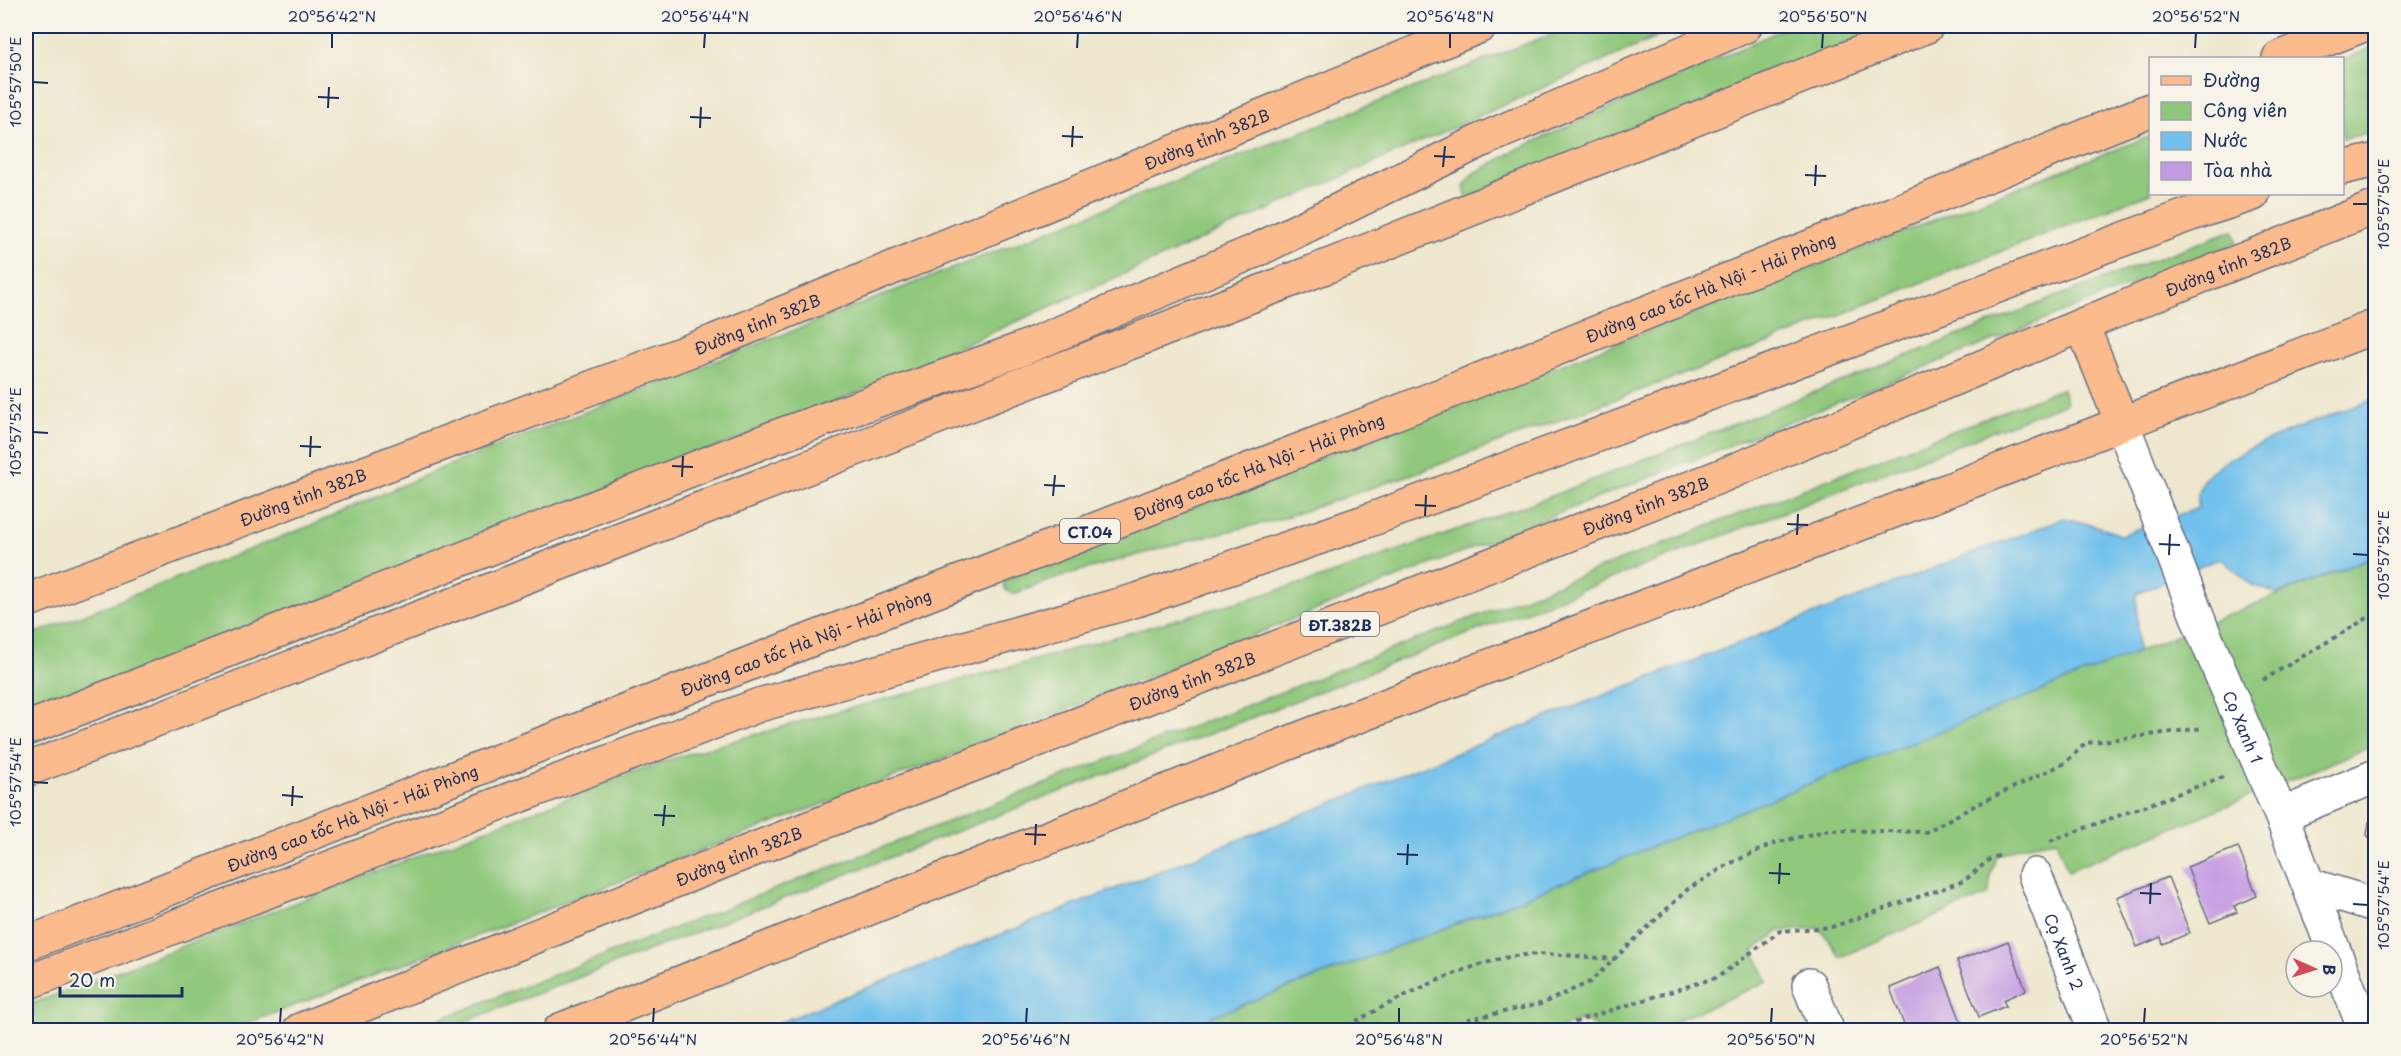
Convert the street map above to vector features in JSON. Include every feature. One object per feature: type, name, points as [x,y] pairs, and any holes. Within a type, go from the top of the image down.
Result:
[{"type":"main road","name":"Đường tỉnh 382B","points":[[26,601],[715,341],[1480,26]]},
{"type":"main road","points":[[26,729],[775,438],[1020,350],[1256,251],[1482,140],[1745,26]]},
{"type":"main road","points":[[26,770],[1353,256],[1927,26]]},
{"type":"main road","points":[[2282,57],[2361,26]]},
{"type":"main road","name":"Đường cao tốc Hà Nội - Hải Phòng","points":[[26,944],[1429,400],[2149,111]]},
{"type":"main road","points":[[2344,168],[2376,160]]},
{"type":"main road","points":[[26,983],[759,705],[1137,600],[1335,533],[2191,214],[2250,195]]},
{"type":"main road","name":"Đường tỉnh 382B","points":[[300,1030],[788,837],[1721,476],[2082,325],[2376,207]]},
{"type":"main road","points":[[2082,325],[2122,423]]},
{"type":"main road","points":[[560,1030],[1304,737],[2376,326]]},
{"type":"street","name":"Cọ Xanh 1","points":[[2122,423],[2202,629],[2281,814],[2365,1030]]},
{"type":"street","points":[[2281,814],[2376,776]]},
{"type":"street","name":"Cọ Xanh 2","points":[[2035,875],[2095,1030]]},
{"type":"street","points":[[2309,885],[2375,904]]},
{"type":"street","points":[[1809,985],[1827,1030]]},
{"type":"path","points":[[2256,684],[2376,613]]},
{"type":"path","points":[[1442,1030],[1470,1019],[1541,1004],[1590,982],[1688,889],[1729,864],[1774,843],[1829,830],[1926,832],[1972,807],[2065,763],[2086,742],[2205,728]]},
{"type":"path","points":[[2045,842],[2056,840],[2224,777]]},
{"type":"path","points":[[1557,1030],[1583,1019],[1718,976],[1780,931],[1832,927],[1964,881],[1990,859],[2006,853]]},
{"type":"path","points":[[1340,1030],[1348,1028],[1438,980],[1505,958],[1546,955],[1615,958]]},
{"type":"green space","points":[[1572,26],[1682,26],[840,400],[26,714],[26,637],[312,525],[444,467]]},
{"type":"green space","points":[[1790,26],[1923,26],[1467,200],[1464,186],[1473,174],[1520,148]]},
{"type":"green space","points":[[2375,46],[2375,131],[2344,139],[2344,60]]},
{"type":"green space","points":[[2149,136],[2149,193],[1755,348],[1421,471],[1277,520],[1199,538],[1069,574],[1013,594],[1005,588],[1003,581]]},
{"type":"green space","points":[[2233,230],[2237,243],[960,752],[230,1030],[26,1030],[26,1006],[667,760],[831,713],[1003,669],[1317,579],[1544,499],[2066,293]]},
{"type":"green space","points":[[2063,388],[2066,403],[443,1030],[412,1030]]},
{"type":"green space","points":[[2375,556],[2375,745],[2068,871],[2056,840],[2023,846],[1997,856],[1990,876],[1989,894],[1840,957],[1819,928],[1780,931],[1754,950],[1767,982],[1654,1030],[1598,1030],[1583,1019],[1557,1030],[1176,1030],[1522,899]]},
{"type":"water","points":[[2375,399],[2375,556],[2278,594],[2252,585],[2220,558],[2137,593],[2138,652],[1522,899],[1176,1030],[761,1030],[1524,726],[2064,518],[2121,535],[2198,508],[2198,492],[2201,485],[2217,467],[2284,433]]},
{"type":"building","points":[[2376,819],[2376,844],[2367,835],[2369,822]]},
{"type":"building","points":[[2238,847],[2257,896],[2234,906],[2237,912],[2210,923],[2187,867]]},
{"type":"building","points":[[2168,877],[2190,933],[2163,944],[2161,937],[2137,947],[2117,897]]},
{"type":"building","points":[[2008,941],[2026,990],[2003,1000],[2006,1006],[1979,1017],[1957,961]]},
{"type":"building","points":[[1940,967],[1962,1024],[1946,1030],[1934,1030],[1933,1028],[1906,1030],[1890,988]]}]
